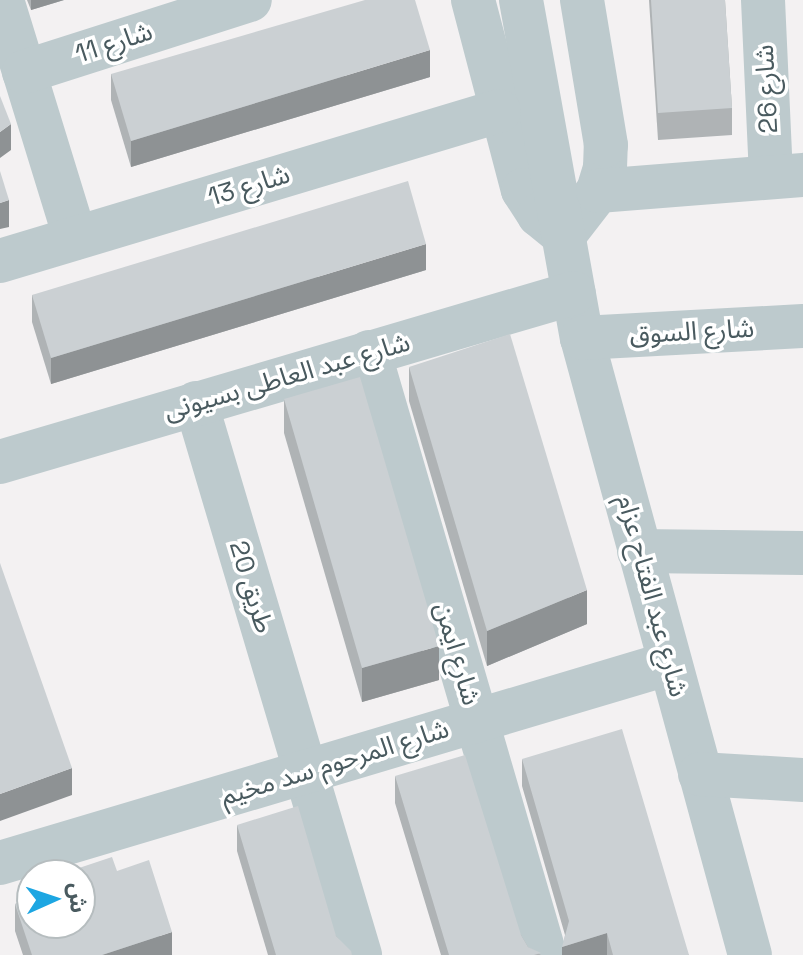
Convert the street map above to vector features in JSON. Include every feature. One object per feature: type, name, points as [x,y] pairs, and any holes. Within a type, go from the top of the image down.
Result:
[{"type":"street","points":[[2,0],[75,238]]},
{"type":"street","name":"شارع 11","points":[[24,72],[250,0]]},
{"type":"street","points":[[473,0],[499,111],[523,190],[539,215],[564,235],[598,191],[606,145],[582,0]]},
{"type":"street","name":"شارع عبد الفتاح عزام","points":[[521,0],[582,338],[750,955]]},
{"type":"street","name":"شارع 26","points":[[763,0],[787,176]]},
{"type":"street","name":"شارع 13","points":[[0,261],[499,111]]},
{"type":"street","points":[[598,191],[787,176]]},
{"type":"street","name":"شارع عبد العاطى بسيونى","points":[[0,462],[574,293]]},
{"type":"street","name":"شارع السوق","points":[[582,338],[803,326]]},
{"type":"street","name":"شارع ايمن","points":[[369,352],[545,955]]},
{"type":"street","name":"طريق 20","points":[[196,403],[360,955]]},
{"type":"street","points":[[639,551],[803,553]]},
{"type":"street","name":"شارع المرحوم سد مخيم","points":[[0,863],[670,663]]},
{"type":"street","points":[[700,774],[803,780]]},
{"type":"building","points":[[365,0],[415,0],[430,50],[131,141],[111,74]]},
{"type":"building","points":[[651,0],[725,0],[732,108],[658,113]]},
{"type":"building","points":[[0,96],[11,124],[0,132]]},
{"type":"building","points":[[0,171],[9,200],[0,203]]},
{"type":"building","points":[[408,181],[426,244],[51,358],[32,295]]},
{"type":"building","points":[[510,334],[587,590],[487,631],[409,367]]},
{"type":"building","points":[[360,377],[439,646],[362,668],[284,399]]},
{"type":"building","points":[[0,563],[72,768],[0,794]]},
{"type":"building","points":[[622,729],[689,955],[613,955],[607,933],[562,947],[569,921],[522,759]]},
{"type":"building","points":[[465,755],[521,935],[528,947],[541,953],[449,955],[395,776]]},
{"type":"building","points":[[298,806],[336,936],[352,955],[276,955],[237,825]]},
{"type":"building","points":[[112,857],[117,871],[149,860],[172,932],[102,955],[32,955],[27,939],[96,939],[96,862]]}]
